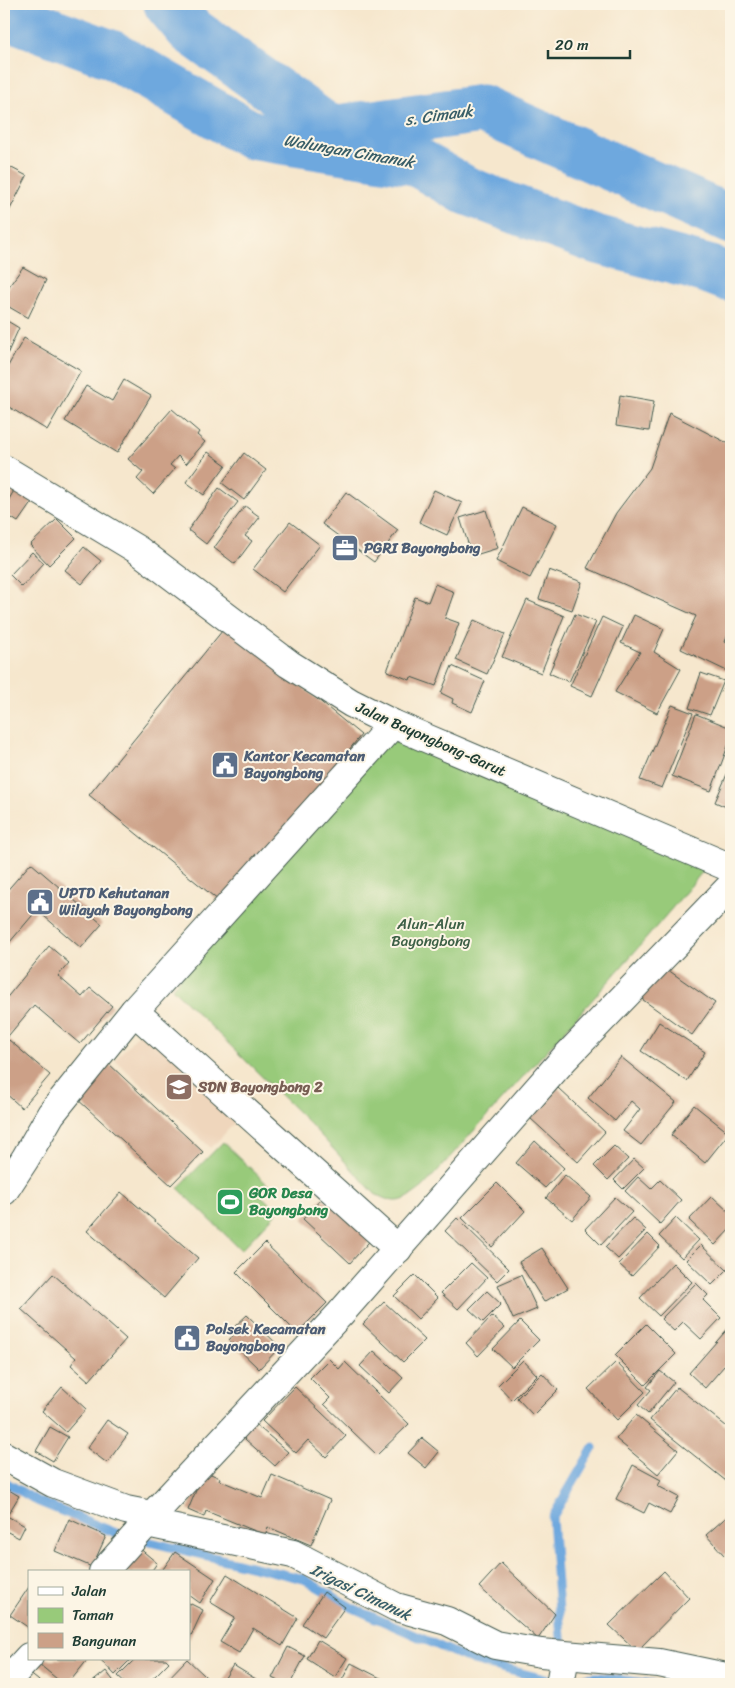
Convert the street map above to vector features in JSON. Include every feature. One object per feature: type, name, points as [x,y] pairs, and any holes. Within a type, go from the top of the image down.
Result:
[{"type":"street","name":"Jalan Bayongbong-Garut","points":[[4,469],[138,550],[289,664],[351,703],[393,724],[731,868]]},
{"type":"street","points":[[4,1191],[51,1114],[134,1012],[393,724]]},
{"type":"street","points":[[105,1570],[157,1510],[340,1314],[564,1059],[731,886]]},
{"type":"street","points":[[134,1012],[398,1249]]},
{"type":"street","points":[[4,1456],[53,1483],[126,1510],[140,1530],[293,1554],[396,1607],[447,1621],[495,1645],[559,1662],[659,1663],[731,1678]]},
{"type":"street","points":[[4,1684],[28,1658]]},
{"type":"shaded area","name":"SDN Bayongbong 2","points":[[145,1026],[243,1114],[211,1148],[115,1060]]},
{"type":"green space","name":"Alun-Alun Bayongbong","points":[[392,720],[713,859],[606,984],[423,1187],[400,1201],[389,1200],[375,1194],[311,1125],[172,988]]},
{"type":"green space","name":"GOR Desa Bayongbong","points":[[223,1142],[268,1185],[259,1194],[278,1211],[241,1250],[178,1188]]},
{"type":"building","points":[[4,164],[27,176],[4,221]]},
{"type":"building","points":[[23,267],[46,280],[28,318],[4,304],[4,293]]},
{"type":"building","points":[[4,319],[19,328],[4,361]]},
{"type":"building","points":[[24,338],[81,371],[47,430],[4,404],[4,373]]},
{"type":"building","points":[[124,380],[151,396],[117,453],[65,421],[86,386],[112,401]]},
{"type":"building","points":[[620,395],[654,401],[649,431],[616,426]]},
{"type":"building","points":[[172,409],[199,432],[197,435],[205,442],[186,464],[178,456],[170,465],[175,469],[153,494],[137,479],[143,472],[128,459]]},
{"type":"building","points":[[669,413],[731,445],[731,627],[725,642],[731,645],[731,673],[681,649],[696,616],[587,568],[616,513],[650,468]]},
{"type":"building","points":[[208,452],[226,465],[204,495],[186,482]]},
{"type":"building","points":[[244,453],[266,470],[244,500],[222,483]]},
{"type":"building","points":[[16,487],[34,499],[18,522],[4,513],[4,508]]},
{"type":"building","points":[[219,488],[238,502],[206,544],[188,530]]},
{"type":"building","points":[[434,490],[462,503],[447,535],[419,522]]},
{"type":"building","points":[[346,492],[398,530],[374,562],[322,524]]},
{"type":"building","points":[[245,506],[260,517],[245,536],[252,541],[235,564],[214,548]]},
{"type":"building","points":[[522,507],[557,524],[530,578],[496,561]]},
{"type":"building","points":[[486,510],[498,548],[472,556],[460,518]]},
{"type":"building","points":[[57,519],[76,538],[49,565],[30,545]]},
{"type":"building","points":[[290,522],[320,545],[283,592],[253,569]]},
{"type":"building","points":[[84,547],[101,561],[82,584],[65,570]]},
{"type":"building","points":[[32,552],[44,563],[22,587],[10,575]]},
{"type":"building","points":[[549,570],[582,582],[572,610],[539,599]]},
{"type":"building","points":[[435,584],[454,592],[445,618],[459,623],[436,686],[411,677],[410,680],[387,671],[415,597],[428,602]]},
{"type":"building","points":[[527,600],[564,616],[541,673],[502,657]]},
{"type":"building","points":[[575,614],[596,622],[569,682],[549,673]]},
{"type":"building","points":[[634,615],[664,629],[654,652],[681,669],[657,713],[615,692],[640,652],[621,643]]},
{"type":"building","points":[[602,617],[623,627],[592,696],[570,686]]},
{"type":"building","points":[[474,620],[505,634],[487,674],[456,660]]},
{"type":"building","name":"Kantor Kecamatan Bayongbong","points":[[227,625],[361,735],[224,905],[89,795]]},
{"type":"building","points":[[452,666],[485,681],[472,712],[452,703],[453,699],[441,693]]},
{"type":"building","points":[[701,673],[724,681],[710,715],[689,708]]},
{"type":"building","points":[[672,705],[693,713],[662,788],[640,780]]},
{"type":"building","points":[[696,714],[731,728],[731,738],[711,791],[672,776]]},
{"type":"building","points":[[731,765],[731,809],[715,802]]},
{"type":"building","name":"UPTD Kehutanan Wilayah Bayongbong","points":[[31,863],[102,924],[81,948],[37,910],[4,949],[4,894]]},
{"type":"building","points":[[49,946],[69,963],[58,976],[82,997],[90,988],[112,1006],[80,1044],[34,1005],[4,1041],[4,1001]]},
{"type":"building","points":[[661,965],[715,1003],[692,1035],[639,997]]},
{"type":"building","points":[[659,1022],[705,1052],[687,1081],[641,1051]]},
{"type":"building","points":[[9,1040],[50,1075],[22,1108],[4,1092],[4,1046]]},
{"type":"building","points":[[621,1057],[676,1102],[641,1145],[623,1131],[640,1109],[631,1101],[615,1121],[588,1098]]},
{"type":"building","points":[[108,1063],[203,1152],[171,1185],[76,1098]]},
{"type":"building","points":[[558,1088],[605,1132],[578,1162],[530,1118]]},
{"type":"building","points":[[694,1105],[729,1133],[705,1163],[671,1135]]},
{"type":"building","points":[[535,1141],[564,1168],[545,1188],[516,1163]]},
{"type":"building","points":[[614,1146],[628,1159],[608,1180],[594,1166]]},
{"type":"building","points":[[634,1159],[644,1168],[623,1189],[614,1180]]},
{"type":"building","points":[[565,1175],[591,1197],[572,1220],[546,1198]]},
{"type":"building","points":[[638,1177],[651,1189],[660,1180],[681,1200],[660,1224],[625,1191]]},
{"type":"building","points":[[497,1183],[525,1211],[492,1247],[462,1218]]},
{"type":"building","points":[[121,1192],[198,1258],[164,1298],[87,1231]]},
{"type":"building","points":[[712,1196],[731,1214],[731,1228],[715,1245],[689,1220]]},
{"type":"building","points":[[615,1197],[632,1212],[601,1245],[585,1229]]},
{"type":"building","points":[[322,1198],[376,1234],[350,1263],[303,1219]]},
{"type":"building","points":[[457,1218],[509,1269],[497,1281],[445,1231]]},
{"type":"building","points":[[633,1218],[646,1230],[618,1259],[605,1247]]},
{"type":"building","points":[[676,1218],[699,1240],[682,1258],[659,1236]]},
{"type":"building","points":[[648,1234],[660,1246],[632,1276],[619,1264]]},
{"type":"building","points":[[265,1243],[327,1303],[297,1333],[236,1272]]},
{"type":"building","points":[[701,1245],[727,1270],[712,1285],[686,1260]]},
{"type":"building","points":[[542,1248],[568,1288],[544,1302],[519,1262]]},
{"type":"building","points":[[471,1263],[487,1278],[458,1309],[441,1293]]},
{"type":"building","points":[[673,1263],[692,1282],[659,1316],[640,1298]]},
{"type":"building","points":[[53,1274],[126,1339],[89,1381],[71,1365],[76,1358],[21,1309]]},
{"type":"building","points":[[415,1275],[438,1298],[418,1319],[394,1296]]},
{"type":"building","points":[[521,1275],[537,1309],[513,1319],[498,1285]]},
{"type":"building","points":[[696,1283],[708,1295],[703,1300],[721,1318],[701,1339],[683,1322],[674,1331],[661,1319]]},
{"type":"building","points":[[487,1291],[501,1304],[483,1322],[469,1309]]},
{"type":"building","points":[[384,1302],[425,1340],[403,1362],[363,1324]]},
{"type":"building","points":[[247,1315],[280,1347],[259,1369],[229,1340],[237,1331],[234,1327]]},
{"type":"building","points":[[492,1316],[505,1328],[478,1356],[466,1343]]},
{"type":"building","points":[[520,1321],[539,1340],[512,1367],[493,1349]]},
{"type":"building","points":[[646,1324],[676,1354],[645,1385],[615,1355]]},
{"type":"building","points":[[731,1325],[731,1358],[705,1388],[689,1373]]},
{"type":"building","points":[[374,1351],[403,1378],[389,1393],[360,1366]]},
{"type":"building","points":[[329,1359],[339,1369],[345,1362],[409,1424],[377,1455],[324,1404],[330,1398],[310,1378]]},
{"type":"building","points":[[523,1360],[537,1375],[512,1400],[498,1385]]},
{"type":"building","points":[[616,1362],[645,1392],[617,1420],[588,1389]]},
{"type":"building","points":[[660,1371],[674,1382],[648,1414],[638,1405],[651,1390],[647,1387]]},
{"type":"building","points":[[542,1373],[558,1390],[533,1415],[517,1398]]},
{"type":"building","points":[[62,1387],[86,1409],[66,1432],[42,1411]]},
{"type":"building","points":[[295,1387],[346,1436],[326,1457],[308,1440],[296,1453],[262,1421]]},
{"type":"building","points":[[677,1387],[731,1430],[731,1485],[650,1420]]},
{"type":"building","points":[[636,1415],[678,1450],[658,1474],[616,1439]]},
{"type":"building","points":[[248,1418],[288,1452],[275,1466],[236,1431]]},
{"type":"building","points":[[107,1420],[128,1434],[107,1463],[87,1448]]},
{"type":"building","points":[[50,1427],[68,1437],[53,1461],[36,1451]]},
{"type":"building","points":[[422,1438],[439,1452],[426,1468],[408,1453]]},
{"type":"building","points":[[633,1465],[661,1480],[658,1486],[679,1497],[670,1514],[649,1503],[644,1513],[616,1499]]},
{"type":"building","points":[[204,1471],[220,1478],[219,1480],[262,1498],[272,1475],[330,1500],[311,1545],[268,1527],[265,1535],[206,1511],[204,1517],[188,1510]]},
{"type":"building","points":[[4,1487],[19,1496],[7,1516],[25,1526],[19,1538],[4,1530]]},
{"type":"building","points":[[731,1513],[731,1549],[724,1555],[706,1535]]},
{"type":"building","points":[[69,1519],[106,1536],[92,1567],[55,1551]]},
{"type":"building","points":[[138,1547],[157,1563],[152,1570],[120,1570]]},
{"type":"building","points":[[175,1552],[215,1579],[200,1603],[190,1596],[190,1570],[162,1570]]},
{"type":"building","points":[[501,1563],[555,1614],[538,1639],[479,1587]]},
{"type":"building","points":[[664,1571],[689,1598],[637,1651],[609,1625]]},
{"type":"building","points":[[227,1574],[298,1618],[282,1646],[253,1628],[239,1653],[220,1642],[235,1617],[210,1602]]},
{"type":"building","points":[[28,1588],[28,1627],[10,1615]]},
{"type":"building","points":[[324,1592],[345,1607],[323,1638],[302,1624]]},
{"type":"building","points":[[190,1604],[203,1610],[190,1638]]},
{"type":"building","points":[[318,1640],[347,1658],[335,1677],[307,1659]]},
{"type":"building","points":[[288,1647],[305,1656],[290,1684],[284,1684],[272,1678]]},
{"type":"building","points":[[34,1660],[87,1660],[68,1684],[63,1684]]},
{"type":"building","points":[[101,1660],[130,1660],[115,1675]]},
{"type":"building","points":[[134,1660],[167,1660],[169,1662],[147,1684],[127,1684],[118,1676]]},
{"type":"building","points":[[188,1660],[213,1684],[163,1684]]},
{"type":"building","points":[[351,1663],[392,1684],[340,1684]]},
{"type":"building","points":[[233,1665],[259,1681],[257,1684],[221,1684]]},
{"type":"building","points":[[24,1669],[43,1684],[13,1684]]},
{"type":"building","points":[[106,1671],[116,1684],[90,1684]]},
{"type":"waterway","name":"s. Cimauk","points":[[168,4],[190,30],[330,130],[482,109],[731,220]]},
{"type":"waterway","name":"Walungan Cimanuk","points":[[4,14],[113,55],[251,135],[415,161],[465,190],[595,239],[707,269],[731,278]]},
{"type":"waterway","points":[[562,1651],[552,1518],[593,1448]]},
{"type":"waterway","name":"Irigasi Cimanuk","points":[[4,1481],[37,1501],[121,1535],[304,1579],[353,1608],[473,1661],[549,1680],[598,1677],[653,1684]]},
{"type":"place","name":"PGRI Bayongbong","points":[[345,548]]},
{"type":"place","name":"Kantor Kecamatan Bayongbong","points":[[225,765]]},
{"type":"place","name":"UPTD Kehutanan Wilayah Bayongbong","points":[[40,902]]},
{"type":"place","name":"SDN Bayongbong 2","points":[[179,1087]]},
{"type":"place","name":"GOR Desa Bayongbong","points":[[230,1202]]},
{"type":"place","name":"Polsek Kecamatan Bayongbong","points":[[187,1338]]}]
